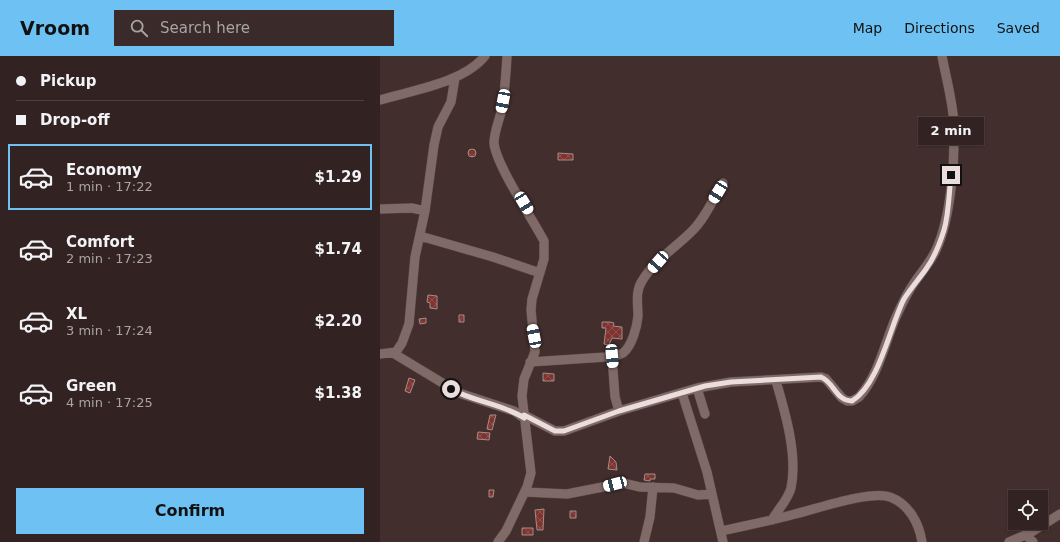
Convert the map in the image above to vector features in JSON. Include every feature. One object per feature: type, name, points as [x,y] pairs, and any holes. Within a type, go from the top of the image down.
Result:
[{"type":"street","points":[[380,100],[455,78],[468,71],[485,56]]},
{"type":"street","points":[[498,542],[506,531],[525,492],[531,473],[524,417],[524,379],[535,352],[536,345],[531,323],[532,299],[544,259],[544,241],[506,172],[494,144],[495,133],[503,101],[507,56]]},
{"type":"street","points":[[393,353],[459,393],[514,411],[555,431],[564,431],[619,411],[697,388],[731,382],[776,381],[821,377],[829,382],[842,398],[852,401],[863,393],[884,353],[895,319],[904,299],[914,282],[926,269],[944,229],[953,161],[954,123],[942,56]]},
{"type":"street","points":[[380,354],[396,352],[402,343],[409,324],[415,257],[425,211],[435,139],[438,127],[451,102],[455,78]]},
{"type":"street","points":[[530,362],[612,356],[625,352],[633,338],[638,318],[638,290],[641,281],[664,255],[692,231],[701,220],[723,183]]},
{"type":"street","points":[[380,209],[412,208],[425,211]]},
{"type":"street","points":[[420,236],[493,257],[540,273]]},
{"type":"street","points":[[612,356],[615,397],[619,411]]},
{"type":"street","points":[[772,520],[786,501],[790,488],[793,454],[776,381]]},
{"type":"street","points":[[697,388],[705,414]]},
{"type":"street","points":[[682,393],[695,430],[723,542]]},
{"type":"street","points":[[525,492],[567,494],[615,484],[674,488],[698,495],[712,494]]},
{"type":"street","points":[[644,542],[650,516],[653,487]]},
{"type":"street","points":[[721,531],[859,498],[889,497],[900,502],[913,516],[919,528],[922,542]]},
{"type":"street","points":[[1009,542],[1026,535],[1060,514]]},
{"type":"street","points":[[1026,535],[1033,542]]},
{"type":"building","points":[[470,149],[474,149],[476,153],[474,157],[470,157],[468,155],[468,151]]},
{"type":"building","points":[[558,153],[573,154],[573,160],[558,160]]},
{"type":"building","points":[[428,295],[437,296],[437,309],[430,308],[430,303],[427,302]]},
{"type":"building","points":[[459,315],[464,315],[464,322],[459,322]]},
{"type":"building","points":[[426,318],[426,323],[420,324],[419,319]]},
{"type":"building","points":[[602,322],[614,323],[613,326],[622,327],[622,339],[612,338],[609,345],[604,344],[606,328],[602,328]]},
{"type":"building","points":[[543,373],[554,374],[554,381],[543,381]]},
{"type":"building","points":[[409,378],[415,380],[410,393],[405,391]]},
{"type":"building","points":[[490,415],[496,415],[492,430],[487,429]]},
{"type":"building","points":[[478,432],[490,433],[489,440],[477,439]]},
{"type":"building","points":[[610,456],[616,462],[617,470],[608,469]]},
{"type":"building","points":[[645,474],[655,474],[655,479],[650,479],[650,481],[644,480]]},
{"type":"building","points":[[489,490],[494,490],[493,497],[489,497]]},
{"type":"building","points":[[544,509],[543,530],[537,530],[535,510]]},
{"type":"building","points":[[570,511],[576,511],[576,518],[570,518]]},
{"type":"building","points":[[522,528],[533,528],[533,535],[522,535]]},
{"type":"route","points":[[451,389],[484,403],[514,411],[524,418],[524,415],[555,431],[564,431],[619,411],[705,386],[731,382],[821,377],[826,379],[842,398],[846,401],[852,401],[863,393],[884,353],[895,319],[904,299],[914,282],[926,269],[936,249],[944,229],[951,175]]}]
